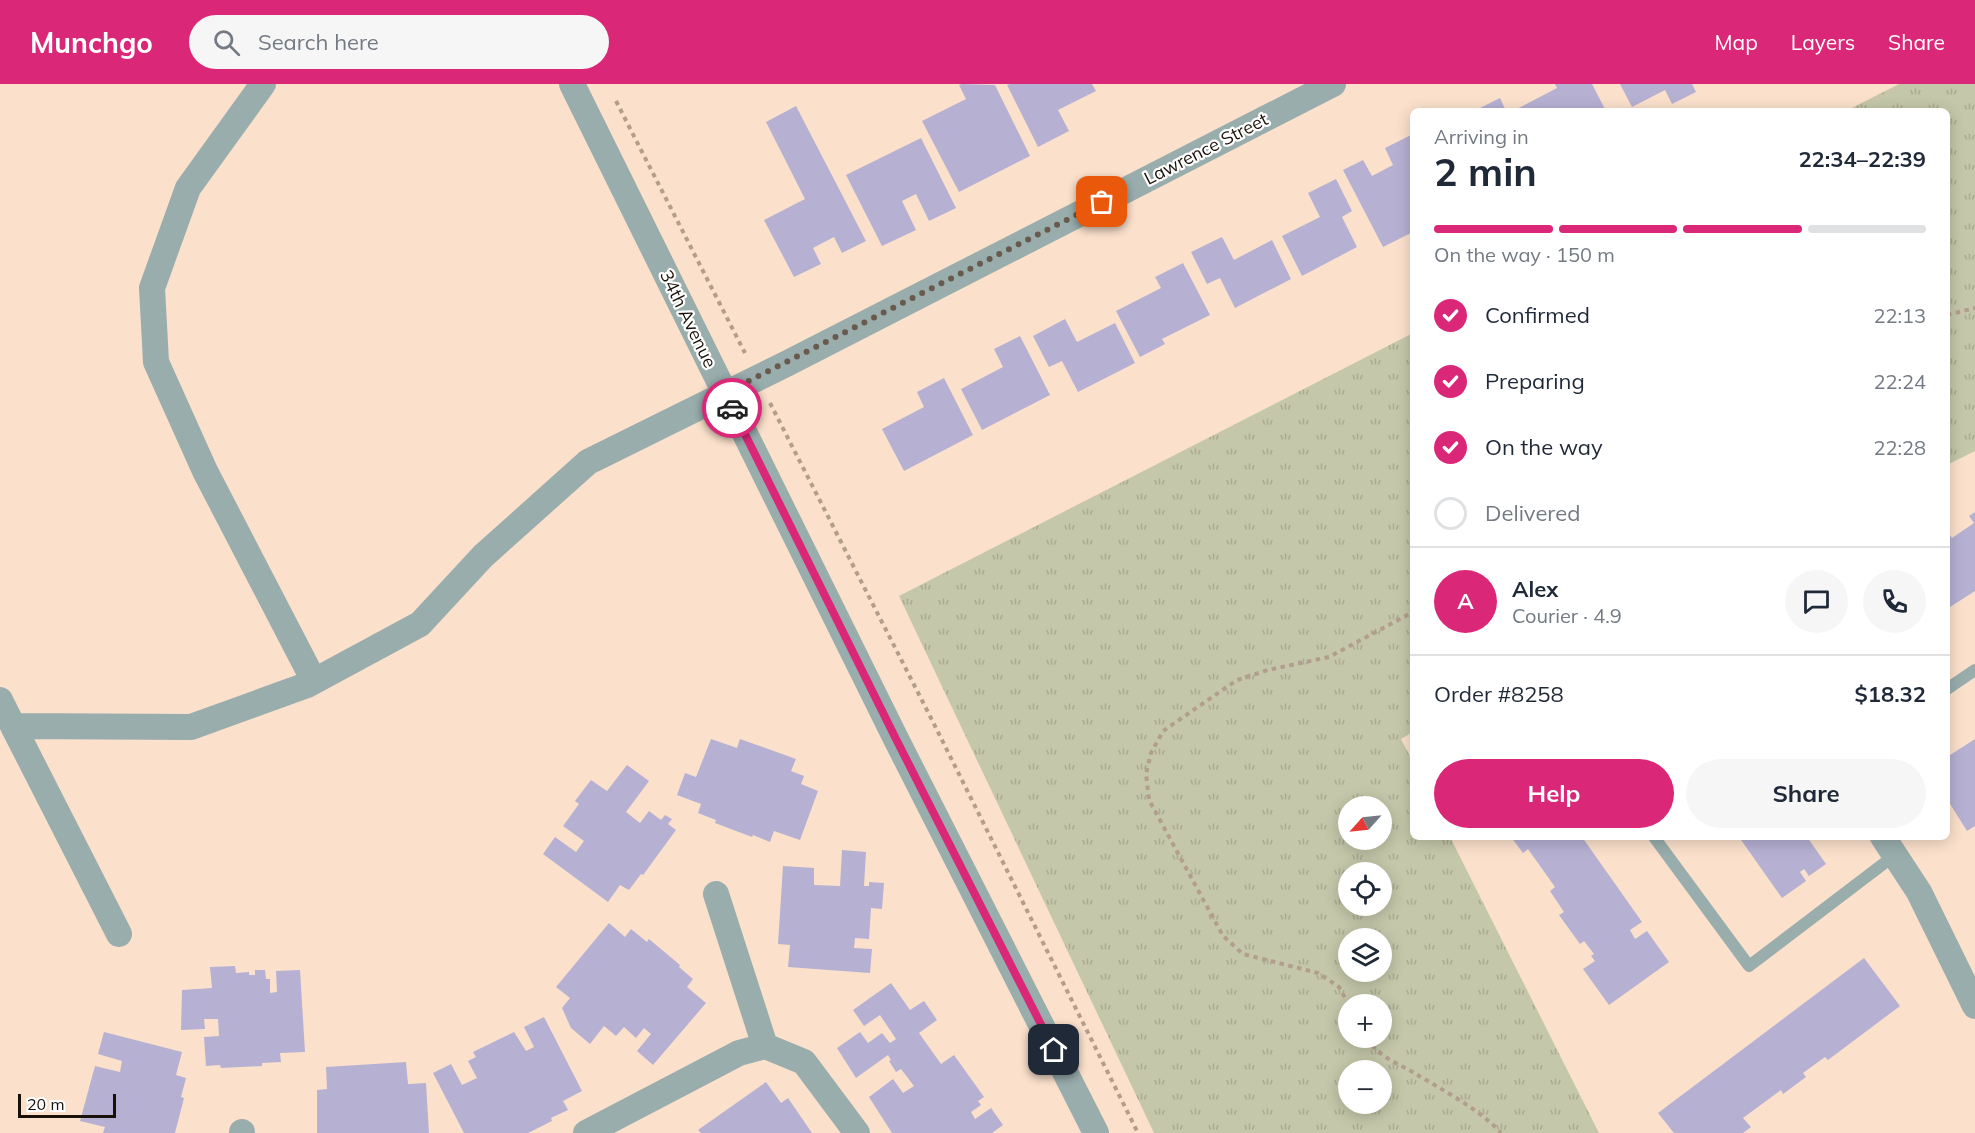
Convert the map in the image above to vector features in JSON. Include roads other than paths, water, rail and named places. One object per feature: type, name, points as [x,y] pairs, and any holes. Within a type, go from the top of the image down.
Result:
[{"type":"street","points":[[263,84],[188,188],[152,288],[156,362],[205,471],[314,681]]},
{"type":"street","name":"34th Avenue","points":[[572,84],[896,739],[1096,1133]]},
{"type":"street","name":"Lawrence Street","points":[[13,726],[191,727],[314,681],[420,624],[483,556],[588,462],[1333,84]]},
{"type":"street","points":[[0,700],[119,934]]},
{"type":"street","points":[[1889,846],[1918,892],[1975,1006]]},
{"type":"street","points":[[716,894],[765,1046]]},
{"type":"street","points":[[586,1133],[739,1053],[765,1046],[804,1062],[857,1133]]},
{"type":"lane","points":[[1950,687],[1975,670]]},
{"type":"lane","points":[[1656,840],[1749,966],[1889,846]]}]
